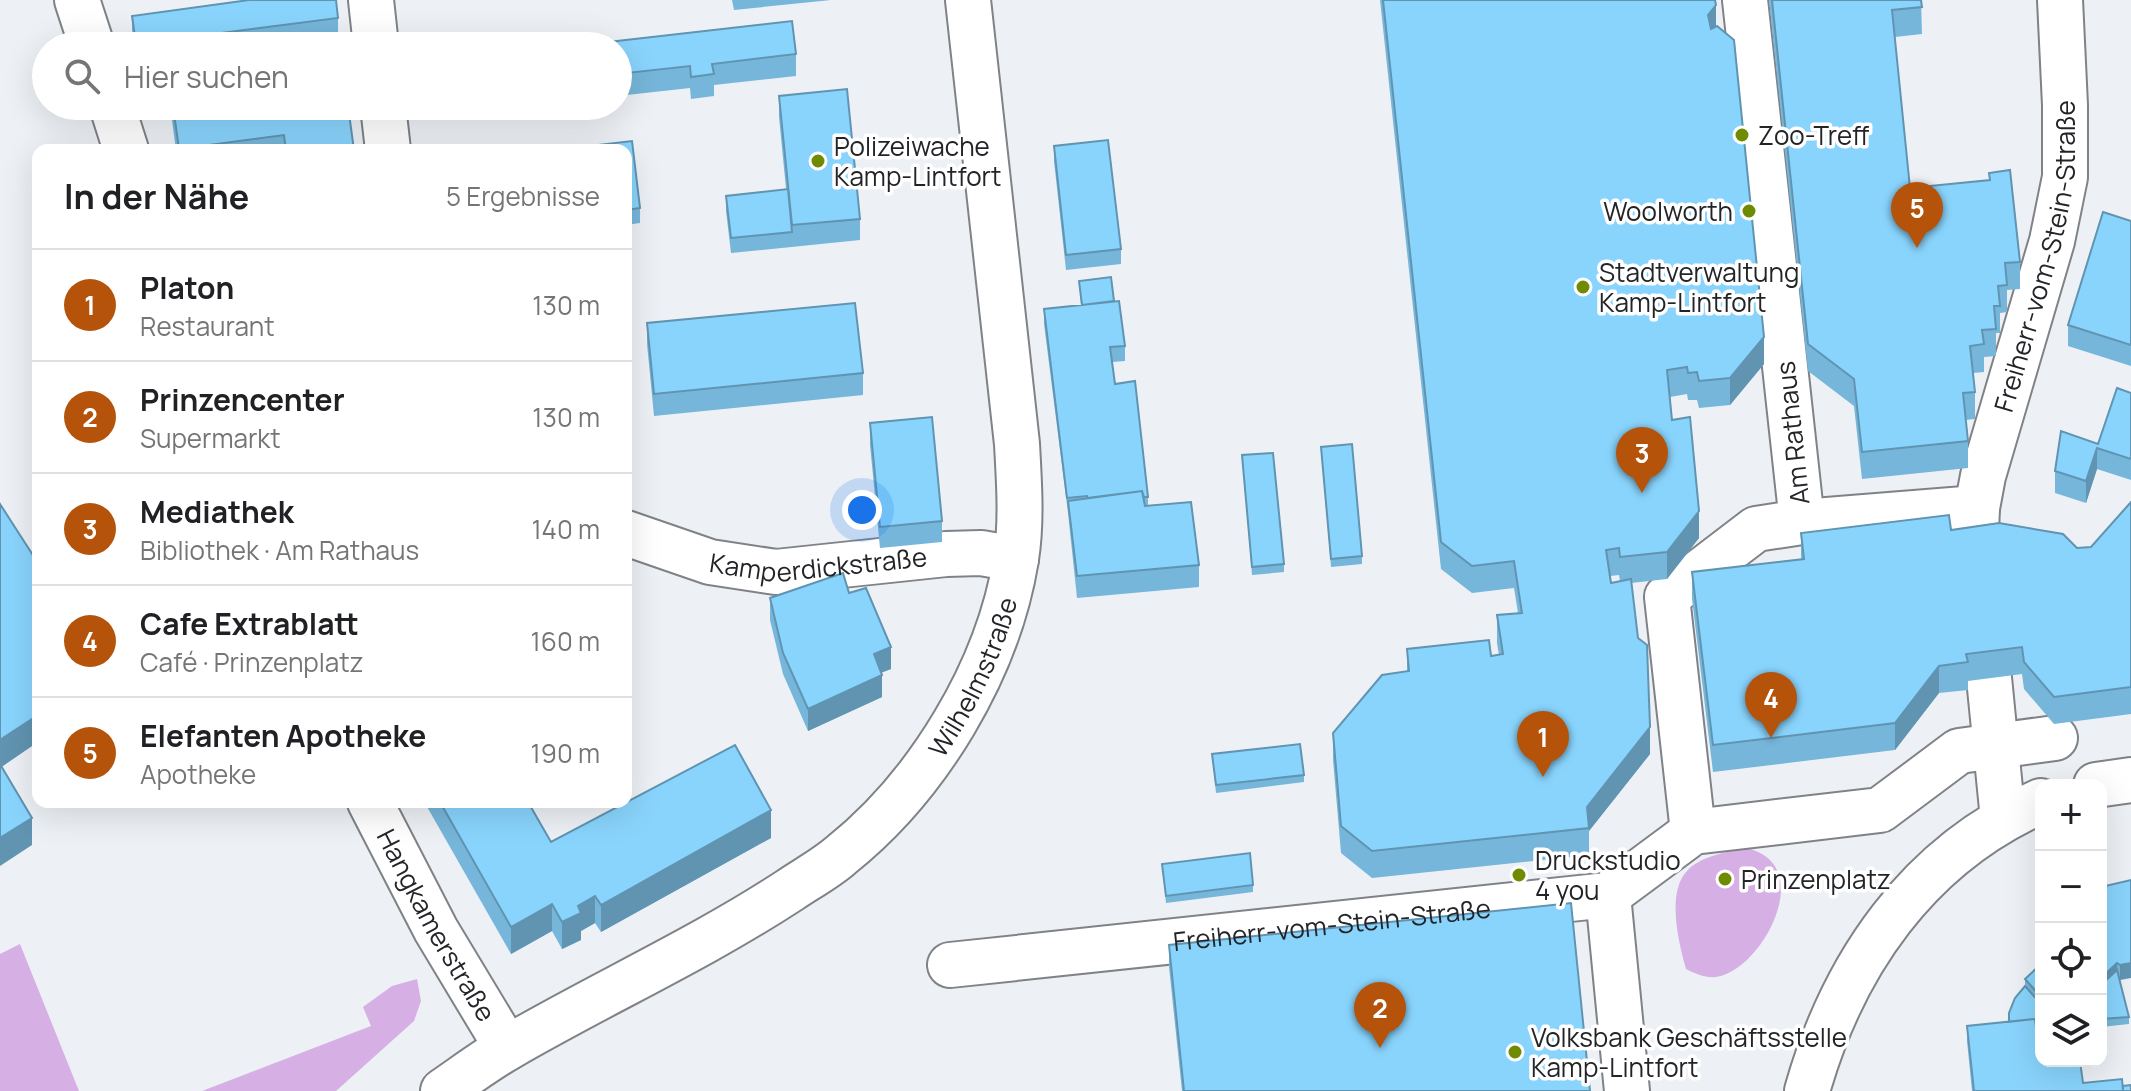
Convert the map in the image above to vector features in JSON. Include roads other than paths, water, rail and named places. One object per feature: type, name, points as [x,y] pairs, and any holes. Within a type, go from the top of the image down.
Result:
[{"type":"street","points":[[77,0],[87,32]]},
{"type":"street","points":[[371,0],[374,32]]},
{"type":"street","name":"Wilhelmstraße","points":[[443,1091],[507,1048],[668,963],[761,909],[840,857],[913,784],[961,713],[1006,601],[1016,559],[1020,498],[1017,444],[968,0]]},
{"type":"street","name":"Am Rathaus","points":[[1693,832],[1667,597],[1756,529],[1802,522],[1745,0]]},
{"type":"street","name":"Freiherr-vom-Stein-Straße","points":[[1975,554],[1977,508],[1993,436],[2052,241],[2065,177],[2060,0]]},
{"type":"street","points":[[116,120],[124,144]]},
{"type":"street","points":[[385,120],[387,144]]},
{"type":"street","points":[[1802,522],[1977,508]]},
{"type":"street","name":"Kamperdickstraße","points":[[632,535],[710,562],[776,572],[946,554],[981,553],[1016,559]]},
{"type":"street","points":[[1989,678],[1997,745],[2020,824]]},
{"type":"street","points":[[1627,1091],[1608,895],[1693,832],[1880,810],[1959,751],[2055,738]]},
{"type":"street","points":[[2107,783],[2131,780]]},
{"type":"street","points":[[2107,805],[2131,803]]},
{"type":"street","name":"Hangkamerstraße","points":[[373,808],[436,930],[507,1048]]},
{"type":"street","points":[[1807,1091],[1842,997],[1887,923],[1926,877],[1966,843],[2020,824]]},
{"type":"street","points":[[1830,1091],[1848,1035],[1888,957],[1938,897],[2020,824]]},
{"type":"street","name":"Freiherr-vom-Stein-Straße","points":[[950,965],[1608,895]]},
{"type":"place","name":"Zoo-Treff","points":[[1742,135]]},
{"type":"place","name":"Polizeiwache Kamp-Lintfort","points":[[818,161]]},
{"type":"place","name":"Woolworth","points":[[1749,211]]},
{"type":"place","name":"Elefanten Apotheke","points":[[1917,248]]},
{"type":"place","name":"Stadtverwaltung Kamp-Lintfort","points":[[1583,287]]},
{"type":"place","name":"Mediathek","points":[[1642,493]]},
{"type":"place","name":"Cafe Extrablatt","points":[[1771,738]]},
{"type":"place","name":"Platon","points":[[1543,777]]},
{"type":"place","name":"Druckstudio 4 you","points":[[1519,875]]},
{"type":"place","name":"Prinzenplatz","points":[[1725,879]]},
{"type":"place","name":"Prinzencenter","points":[[1380,1048]]},
{"type":"place","name":"Volksbank Geschäftsstelle Kamp-Lintfort","points":[[1515,1052]]}]
